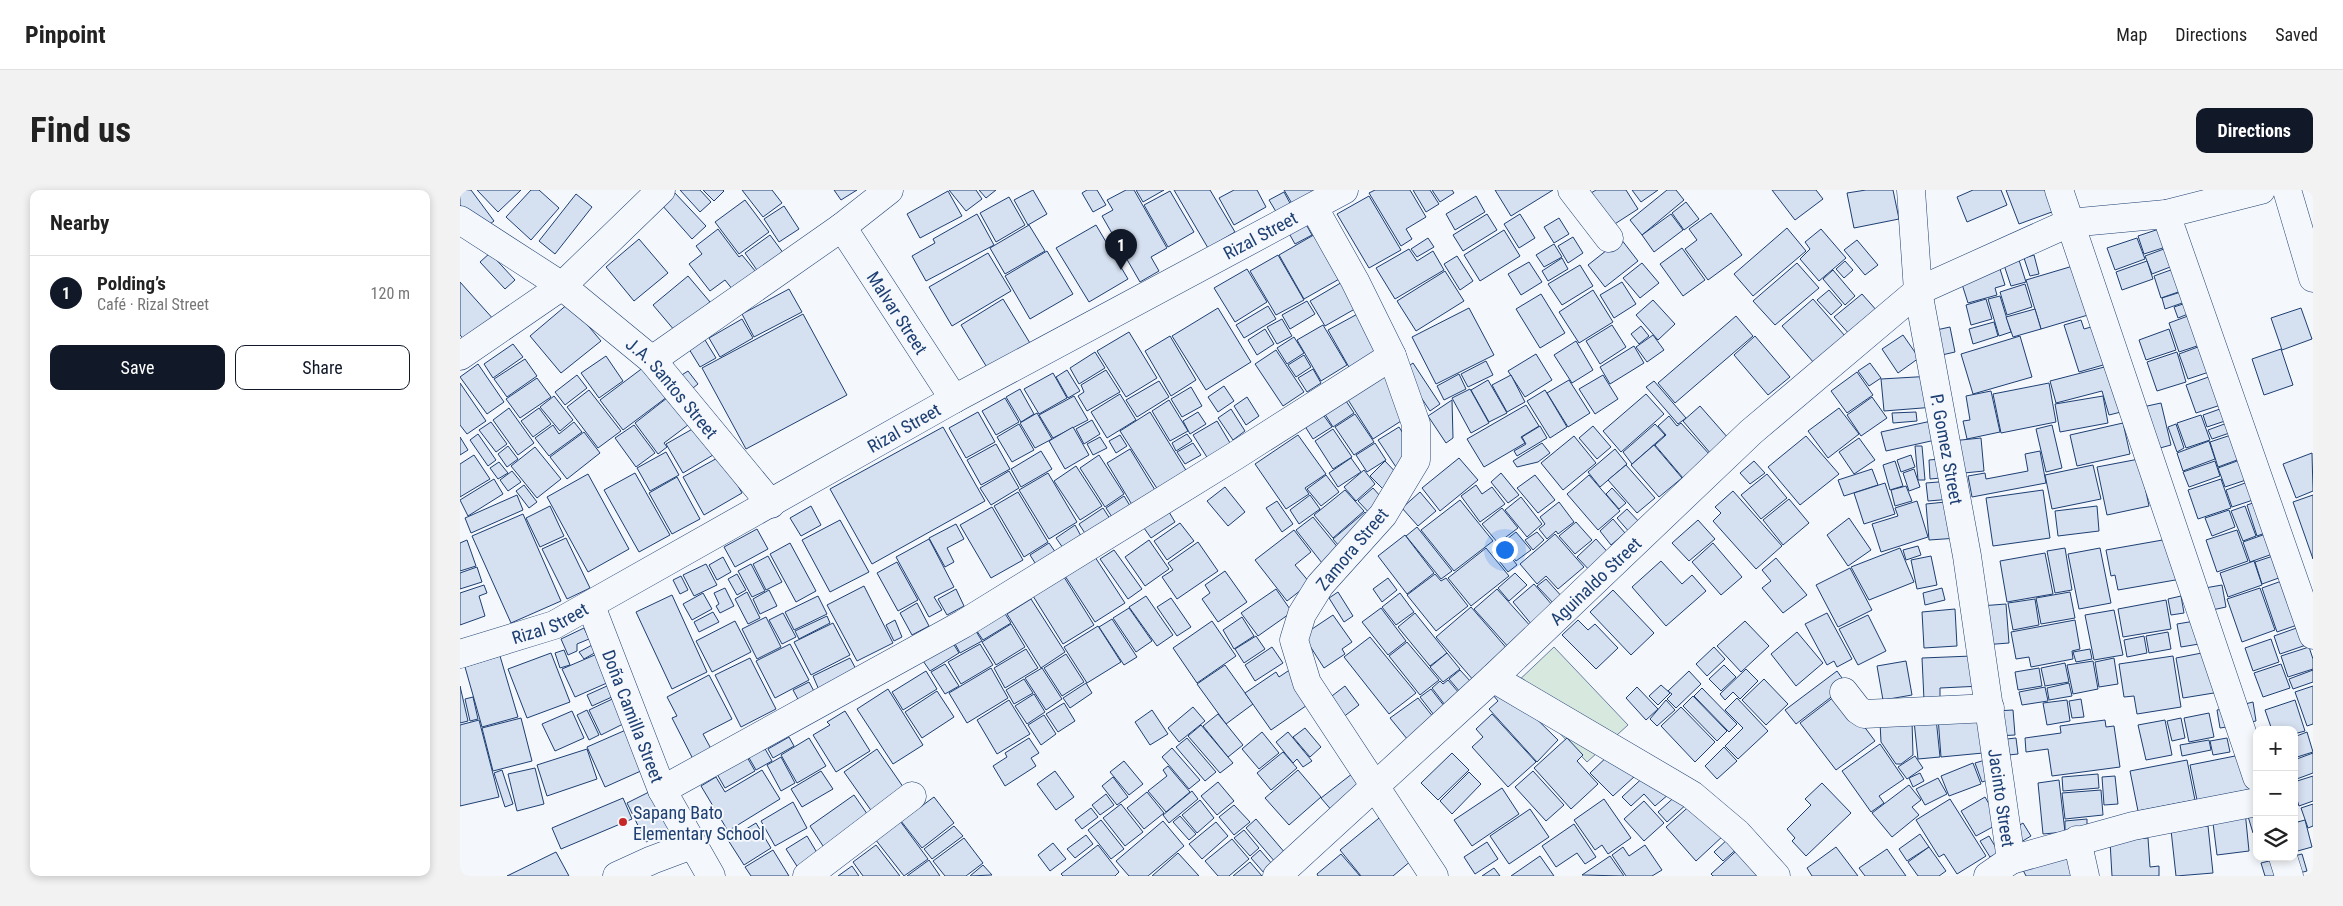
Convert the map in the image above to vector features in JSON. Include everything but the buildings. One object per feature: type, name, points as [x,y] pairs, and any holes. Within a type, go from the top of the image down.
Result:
[{"type":"street","points":[[460,356],[562,286],[661,190]]},
{"type":"street","points":[[652,360],[842,227],[889,190]]},
{"type":"street","points":[[1572,190],[1609,238]]},
{"type":"street","name":"P. Gomez Street","points":[[1911,190],[1918,291],[1967,556],[1990,708]]},
{"type":"street","points":[[2059,190],[2255,771]]},
{"type":"street","name":"Aguinaldo Street","points":[[1277,876],[1493,678],[1751,432],[1918,291],[2069,223],[2166,214],[2261,190]]},
{"type":"street","points":[[2287,190],[2313,278]]},
{"type":"street","name":"Zamora Street","points":[[1330,196],[1355,280],[1392,356],[1416,424],[1416,460],[1383,514],[1320,585],[1302,614],[1294,640],[1308,683],[1434,876]]},
{"type":"street","name":"Rizal Street","points":[[460,654],[554,625],[591,606],[954,400],[1330,196]]},
{"type":"street","points":[[2166,214],[2313,635]]},
{"type":"street","name":"J.A. Santos Street","points":[[460,220],[562,286],[652,360],[771,504]]},
{"type":"street","name":"Malvar Street","points":[[842,227],[954,400]]},
{"type":"street","points":[[662,790],[962,624],[1235,456],[1392,356]]},
{"type":"street","name":"Doña Camilla Street","points":[[591,606],[662,790],[711,876]]},
{"type":"street","points":[[1493,678],[1692,795],[1737,833],[1776,876]]},
{"type":"street","points":[[1844,692],[1858,710],[1864,714],[1990,708]]},
{"type":"street","name":"Jacinto Street","points":[[1988,876],[2010,860],[1990,708]]},
{"type":"street","points":[[807,876],[912,796]]},
{"type":"street","points":[[2010,860],[2133,826],[2253,803]]},
{"type":"street","points":[[2077,840],[2085,876]]},
{"type":"street","points":[[617,876],[692,845]]},
{"type":"street","points":[[2284,861],[2289,876]]},
{"type":"shaded area","points":[[1554,647],[1628,725],[1587,762],[1514,685]]},
{"type":"place","name":"Polding’s","points":[[1121,270]]},
{"type":"place","name":"Sapang Bato Elementary School","points":[[623,822]]}]
